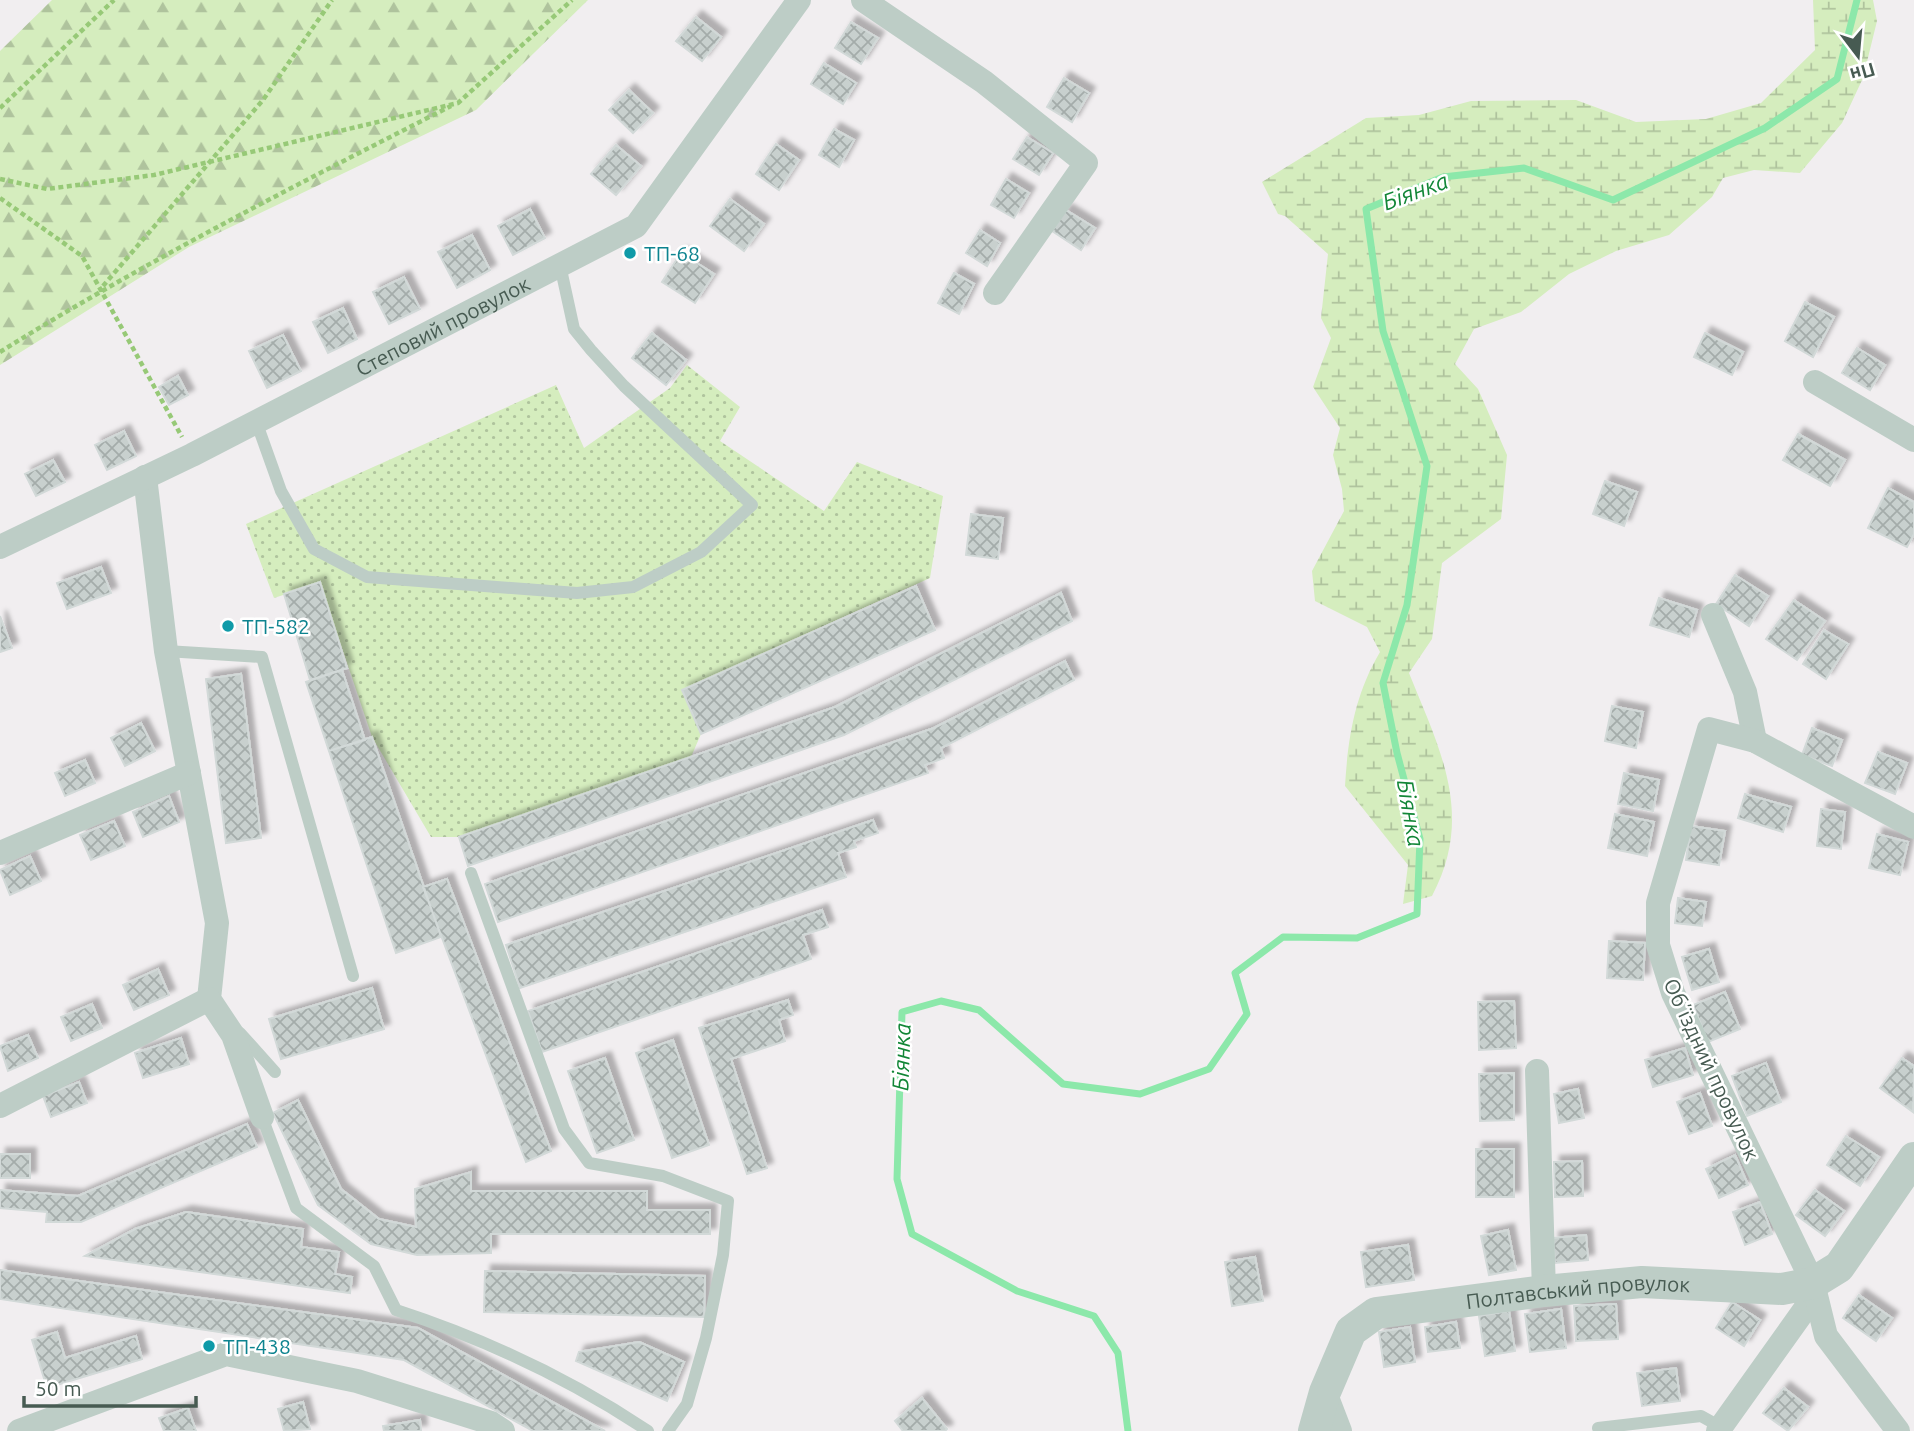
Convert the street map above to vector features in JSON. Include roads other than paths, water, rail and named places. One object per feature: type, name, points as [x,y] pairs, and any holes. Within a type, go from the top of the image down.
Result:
[{"type":"street","points":[[863,0],[984,82],[1086,163],[995,293]]},
{"type":"street","name":"Степовий провулок","points":[[0,547],[192,455],[635,226],[787,6]]},
{"type":"street","points":[[1815,382],[1914,440]]},
{"type":"street","points":[[145,477],[166,652],[217,923],[209,999],[233,1035],[262,1117]]},
{"type":"street","points":[[1713,615],[1745,692],[1755,741]]},
{"type":"street","name":"Обʼїздний провулок","points":[[1813,1283],[1673,993],[1658,945],[1658,903],[1709,729],[1755,741],[1914,827]]},
{"type":"street","points":[[0,853],[189,773]]},
{"type":"street","points":[[0,1106],[209,999]]},
{"type":"street","points":[[1537,1071],[1544,1291]]},
{"type":"street","points":[[1719,1429],[1805,1309],[1813,1283],[1839,1267],[1914,1158]]},
{"type":"street","name":"Полтавський провулок","points":[[1325,1392],[1351,1331],[1376,1312],[1642,1282],[1782,1289],[1813,1283]]},
{"type":"street","points":[[1813,1283],[1826,1336],[1898,1431]]},
{"type":"street","points":[[19,1431],[226,1354],[357,1381],[491,1423],[503,1431]]},
{"type":"street","points":[[1314,1431],[1325,1392]]},
{"type":"street","points":[[1325,1392],[1340,1431]]},
{"type":"lane","points":[[256,421],[281,491],[314,549],[367,577],[576,593],[634,587],[701,552],[752,505],[624,386],[574,329],[560,265]]},
{"type":"lane","points":[[166,652],[262,657],[353,976]]},
{"type":"lane","points":[[471,873],[564,1129],[589,1163],[663,1176],[729,1201],[723,1255],[706,1338],[687,1404],[668,1431]]},
{"type":"lane","points":[[209,999],[275,1072]]},
{"type":"lane","points":[[262,1117],[296,1208],[374,1266],[396,1310],[460,1331],[544,1370],[648,1431]]},
{"type":"lane","points":[[1598,1428],[1701,1416],[1719,1429]]},
{"type":"waterway","name":"Біянка","points":[[1128,1431],[1118,1353],[1094,1316],[1017,1291],[912,1234],[897,1179],[902,1012],[941,1001],[979,1010],[1063,1084],[1140,1094],[1209,1069],[1247,1014],[1235,973],[1283,937],[1357,938],[1417,914],[1420,839],[1397,753],[1383,683],[1407,605],[1427,466],[1383,331],[1366,209],[1443,177],[1524,168],[1613,200],[1765,128],[1837,79],[1857,0]]},
{"type":"place","name":"ТП-68","points":[[630,253]]},
{"type":"place","name":"ТП-582","points":[[228,626]]},
{"type":"place","name":"ТП-438","points":[[209,1346]]}]
